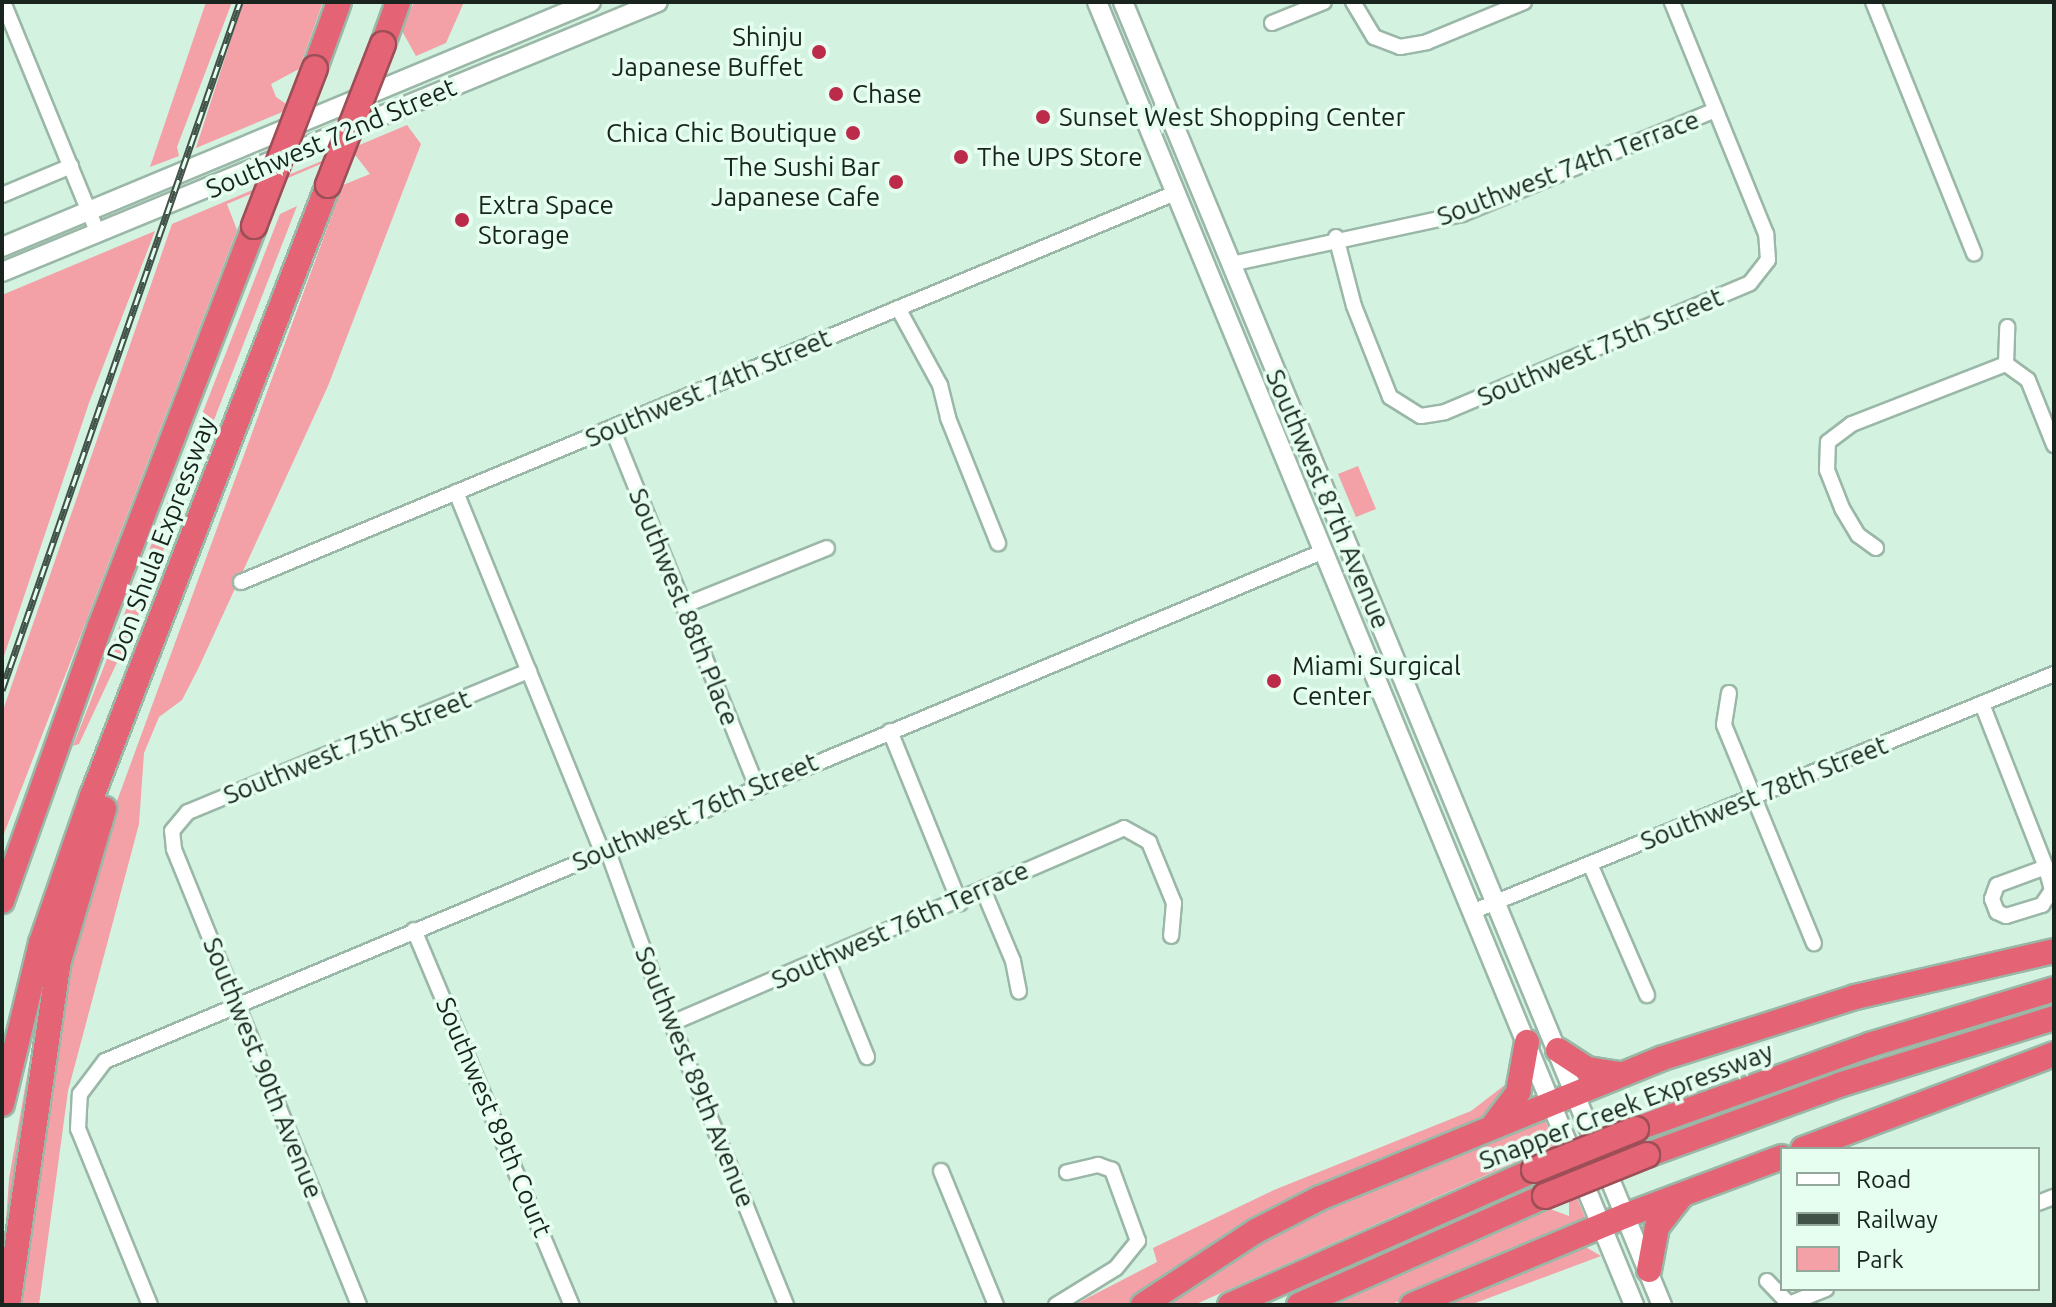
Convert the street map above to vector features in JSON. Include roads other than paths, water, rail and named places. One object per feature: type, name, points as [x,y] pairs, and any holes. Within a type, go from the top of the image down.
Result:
[{"type":"highway","name":"Don Shula Expressway","points":[[2,901],[100,626],[339,2]]},
{"type":"highway","name":"Don Shula Expressway","points":[[2,1104],[41,943],[162,613],[398,2]]},
{"type":"highway","points":[[8,1305],[59,961],[110,792],[163,644],[162,613]]},
{"type":"highway","points":[[1143,1305],[1256,1231],[1320,1198],[1623,1074],[1825,1005],[2054,951]]},
{"type":"highway","name":"Snapper Creek Expressway","points":[[1230,1305],[1534,1170],[1636,1129],[1855,1050],[2054,989]]},
{"type":"highway","name":"Snapper Creek Expressway","points":[[1299,1305],[1545,1196],[1647,1155],[1839,1085],[2054,1018]]},
{"type":"highway","points":[[1492,1126],[1518,1092],[1527,1042]]},
{"type":"highway","points":[[1558,1050],[1587,1069],[1623,1074]]},
{"type":"highway","points":[[1808,1147],[2054,1054]]},
{"type":"highway","points":[[1412,1305],[1627,1215],[1780,1158]]},
{"type":"highway","points":[[1649,1270],[1657,1227],[1683,1194]]},
{"type":"main road","name":"Southwest 72nd Street","points":[[2,247],[591,2]]},
{"type":"main road","name":"Southwest 72nd Street","points":[[2,272],[658,2]]},
{"type":"main road","name":"Southwest 87th Avenue","points":[[1097,2],[1634,1305]]},
{"type":"main road","name":"Southwest 87th Avenue","points":[[1123,2],[1662,1305]]},
{"type":"main road","points":[[1115,48],[1138,37]]},
{"type":"main road","points":[[499,41],[507,65]]},
{"type":"main road","points":[[1211,281],[1231,264]]},
{"type":"main road","points":[[1260,400],[1293,416]]},
{"type":"main road","points":[[1322,552],[1345,542]]},
{"type":"main road","points":[[1397,726],[1420,717]]},
{"type":"street","points":[[3,2],[98,234]]},
{"type":"street","points":[[1272,23],[1324,2]]},
{"type":"street","points":[[1353,2],[1368,31],[1392,47],[1427,42],[1524,2]]},
{"type":"street","points":[[1672,2],[1716,110]]},
{"type":"street","points":[[1873,2],[1974,253]]},
{"type":"street","name":"Southwest 74th Terrace","points":[[1231,264],[1336,237],[1462,214],[1716,110]]},
{"type":"street","name":"Southwest 75th Street","points":[[1336,237],[1357,314],[1390,397],[1421,416],[1445,412],[1736,291],[1757,277],[1768,260],[1763,225],[1716,110]]},
{"type":"street","points":[[2,195],[71,166]]},
{"type":"street","name":"Southwest 74th Street","points":[[241,582],[1175,193]]},
{"type":"street","points":[[898,308],[940,385],[998,543]]},
{"type":"street","points":[[2006,364],[2007,327]]},
{"type":"street","points":[[1876,548],[1858,535],[1845,515],[1827,470],[1828,442],[1846,426],[2006,364]]},
{"type":"street","points":[[2006,364],[2028,380],[2054,445]]},
{"type":"street","name":"Southwest 88th Place","points":[[612,428],[757,786]]},
{"type":"street","name":"Southwest 89th Avenue","points":[[456,492],[605,850],[786,1305]]},
{"type":"street","points":[[683,606],[827,548]]},
{"type":"street","name":"Southwest 76th Street","points":[[150,1305],[83,1147],[77,1121],[81,1091],[101,1064],[119,1052],[1322,552]]},
{"type":"street","name":"Southwest 75th Street","points":[[172,831],[188,812],[529,671]]},
{"type":"street","name":"Southwest 78th Street","points":[[1474,911],[2054,674]]},
{"type":"street","points":[[1729,693],[1724,725],[1814,943]]},
{"type":"street","points":[[1982,704],[2046,867]]},
{"type":"street","points":[[890,731],[960,903]]},
{"type":"street","name":"Southwest 76th Terrace","points":[[672,1023],[960,903],[1061,854],[1129,829],[1149,842],[1174,903],[1171,936]]},
{"type":"street","name":"Southwest 90th Avenue","points":[[172,831],[174,849],[359,1305]]},
{"type":"street","points":[[1590,864],[1647,995]]},
{"type":"street","points":[[984,892],[1013,961],[1019,991]]},
{"type":"street","name":"Southwest 89th Court","points":[[414,930],[572,1305]]},
{"type":"street","points":[[827,959],[867,1057]]},
{"type":"street","points":[[1056,1305],[1108,1274],[1138,1241],[1115,1176],[1098,1165],[1067,1172]]},
{"type":"street","points":[[941,1171],[996,1305]]},
{"type":"street","points":[[1767,1281],[1788,1305],[1821,1291]]},
{"type":"railway","points":[[2,690],[240,2]]},
{"type":"place","name":"Shinju Japanese Buffet","points":[[819,52]]},
{"type":"place","name":"Chase","points":[[836,94]]},
{"type":"place","name":"Sunset West Shopping Center","points":[[1043,117]]},
{"type":"place","name":"Chica Chic Boutique","points":[[853,133]]},
{"type":"place","name":"The UPS Store","points":[[961,157]]},
{"type":"place","name":"The Sushi Bar Japanese Cafe","points":[[896,182]]},
{"type":"place","name":"Extra Space Storage","points":[[462,220]]},
{"type":"place","name":"Miami Surgical Center","points":[[1274,681]]}]
